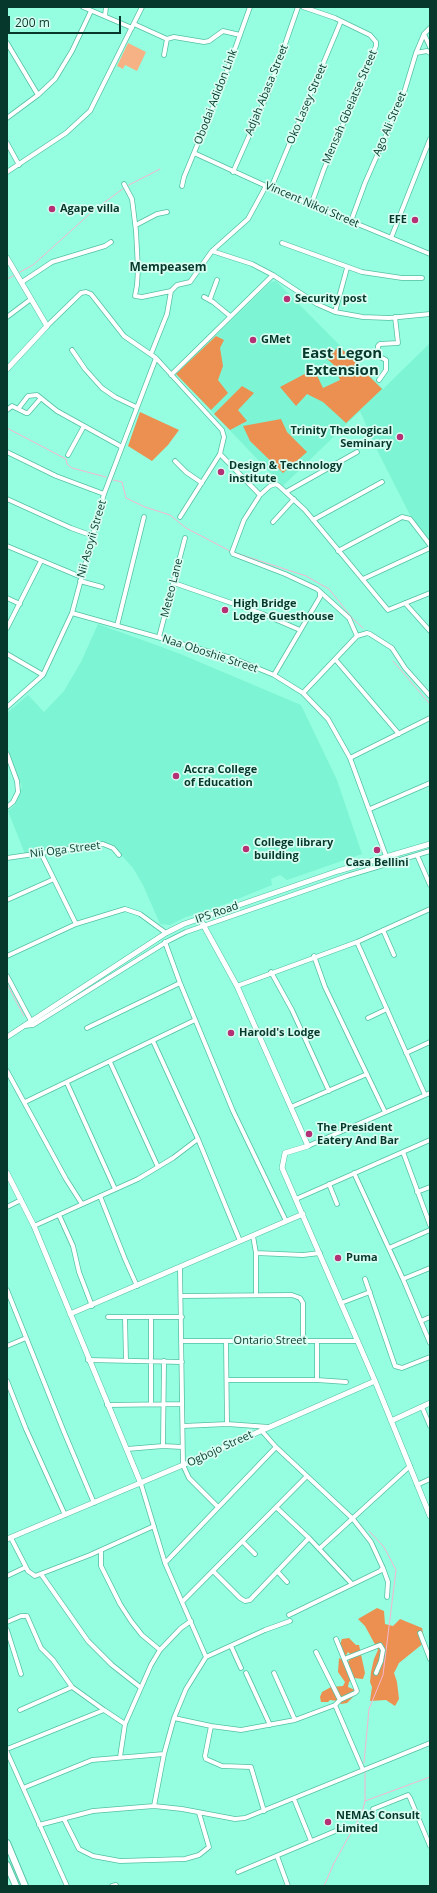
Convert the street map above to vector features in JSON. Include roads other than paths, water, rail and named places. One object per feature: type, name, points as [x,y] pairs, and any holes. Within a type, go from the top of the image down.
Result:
[{"type":"main road","points":[[7,1843],[25,1886]]},
{"type":"main road","points":[[7,1864],[16,1886]]},
{"type":"street","points":[[83,7],[167,39],[178,36],[204,42],[209,41],[223,31],[240,35]]},
{"type":"street","points":[[105,16],[106,7]]},
{"type":"street","points":[[7,172],[66,133],[90,110],[142,7]]},
{"type":"street","name":"Obodai Adidon Link","points":[[182,186],[184,177],[222,85],[250,7]]},
{"type":"street","name":"Adjah Abasa Street","points":[[233,172],[268,93],[298,7]]},
{"type":"street","name":"Mensah Gbeiatse Street","points":[[303,7],[341,21],[373,37],[376,46],[324,169],[311,205]]},
{"type":"street","points":[[7,118],[38,95],[55,79],[72,51],[91,11]]},
{"type":"street","name":"Oko Lasey Street","points":[[271,188],[341,21]]},
{"type":"street","name":"Ago Ali Street","points":[[351,221],[365,183],[403,96],[416,53],[424,34],[430,28]]},
{"type":"street","points":[[424,34],[430,47]]},
{"type":"street","points":[[164,55],[167,39]]},
{"type":"street","points":[[7,43],[38,95]]},
{"type":"street","points":[[416,53],[428,51],[430,53]]},
{"type":"street","points":[[391,238],[430,139]]},
{"type":"street","points":[[7,143],[19,165]]},
{"type":"street","name":"Vincent Nikoi Street","points":[[194,153],[233,172],[430,254]]},
{"type":"street","points":[[124,185],[132,199],[136,226],[138,269],[135,296],[142,298],[171,291],[177,286],[190,282],[212,251],[248,219],[266,186]]},
{"type":"street","points":[[136,226],[157,214],[167,212]]},
{"type":"street","points":[[21,281],[52,262],[105,246],[111,242]]},
{"type":"street","points":[[282,242],[347,268],[380,276],[422,278]]},
{"type":"street","points":[[212,251],[252,264],[273,275],[317,304],[335,312],[395,318],[430,314]]},
{"type":"street","points":[[7,258],[47,326]]},
{"type":"street","points":[[335,312],[347,268]]},
{"type":"street","points":[[171,375],[273,275]]},
{"type":"street","points":[[210,299],[218,280]]},
{"type":"street","points":[[152,354],[167,314],[171,291]]},
{"type":"street","points":[[7,369],[47,326],[81,293],[86,292],[91,294],[124,336],[152,354],[222,430],[224,437],[220,454],[180,518]]},
{"type":"street","points":[[204,297],[210,299],[230,316]]},
{"type":"street","points":[[7,317],[31,299]]},
{"type":"street","points":[[379,380],[386,370],[386,360],[378,356],[378,346],[380,344],[398,343],[395,318]]},
{"type":"street","points":[[72,350],[85,369],[102,388],[115,398],[136,407]]},
{"type":"street","name":"Nii Asoyii Street","points":[[7,707],[43,675],[72,613],[104,494],[156,358]]},
{"type":"street","points":[[18,409],[28,396],[37,395],[57,411],[122,448]]},
{"type":"street","points":[[7,410],[12,406],[28,413],[41,398]]},
{"type":"street","points":[[68,455],[84,426]]},
{"type":"street","points":[[7,452],[56,476],[104,494]]},
{"type":"street","points":[[286,492],[357,452]]},
{"type":"street","points":[[220,454],[260,495]]},
{"type":"street","points":[[175,461],[186,472],[202,483]]},
{"type":"street","points":[[313,520],[382,482]]},
{"type":"street","points":[[357,636],[349,618],[320,592],[285,574],[233,554],[233,550],[244,520],[260,495],[270,486],[276,484],[294,499],[388,610],[430,593]]},
{"type":"street","points":[[7,498],[71,528],[93,536]]},
{"type":"street","points":[[273,522],[294,499]]},
{"type":"street","points":[[117,626],[144,517]]},
{"type":"street","points":[[338,551],[402,517],[410,519],[430,547],[363,579]]},
{"type":"street","name":"Meteo Lane","points":[[159,637],[185,538]]},
{"type":"street","points":[[7,546],[102,587]]},
{"type":"street","points":[[7,628],[41,561]]},
{"type":"street","points":[[174,584],[263,614],[300,630]]},
{"type":"street","points":[[274,675],[320,597],[320,592]]},
{"type":"street","points":[[7,598],[20,604]]},
{"type":"street","points":[[405,603],[430,631]]},
{"type":"street","name":"Naa Oboshie Street","points":[[72,613],[235,659],[274,675],[303,693],[328,719],[350,758],[386,856]]},
{"type":"street","points":[[303,693],[357,636],[362,634],[370,634],[392,648],[405,668],[430,696]]},
{"type":"street","points":[[7,654],[43,675]]},
{"type":"street","points":[[335,659],[399,734]]},
{"type":"street","points":[[350,758],[430,718]]},
{"type":"street","points":[[7,754],[17,781],[18,792],[13,802],[7,807]]},
{"type":"street","points":[[370,809],[430,783]]},
{"type":"street","name":"Nii Oga Street","points":[[7,858],[103,844],[113,848],[118,855]]},
{"type":"street","name":"IPS Road","points":[[7,1037],[166,933],[184,924],[338,871],[430,844]]},
{"type":"street","name":"IPS Road","points":[[24,1026],[33,1025],[165,942],[186,932],[348,876],[430,851]]},
{"type":"street","points":[[41,853],[76,924]]},
{"type":"street","points":[[417,854],[430,885]]},
{"type":"street","points":[[7,900],[54,879]]},
{"type":"street","points":[[237,986],[314,956],[357,942],[430,908]]},
{"type":"street","points":[[7,956],[76,924],[125,909],[140,914],[166,933]]},
{"type":"street","points":[[200,919],[237,986],[308,1146]]},
{"type":"street","points":[[383,930],[394,955]]},
{"type":"street","points":[[165,942],[180,983],[236,1118],[286,1222]]},
{"type":"street","points":[[357,942],[425,1095]]},
{"type":"street","points":[[314,956],[325,987],[385,1112]]},
{"type":"street","points":[[271,972],[292,1010],[329,1091]]},
{"type":"street","points":[[7,976],[31,1021]]},
{"type":"street","points":[[87,1028],[180,983]]},
{"type":"street","points":[[368,1018],[387,1009]]},
{"type":"street","points":[[25,1102],[195,1020]]},
{"type":"street","points":[[153,1041],[198,1139],[240,1241]]},
{"type":"street","points":[[406,1053],[430,1042]]},
{"type":"street","points":[[110,1062],[158,1167]]},
{"type":"street","points":[[7,1071],[66,1179],[82,1204]]},
{"type":"street","points":[[292,1107],[367,1074]]},
{"type":"street","points":[[67,1083],[115,1189]]},
{"type":"street","points":[[430,1093],[308,1146],[285,1154],[282,1159],[282,1168],[375,1381],[430,1516]]},
{"type":"street","points":[[34,1226],[115,1189],[158,1167],[198,1139]]},
{"type":"street","points":[[296,1199],[430,1140]]},
{"type":"street","points":[[403,1152],[430,1225]]},
{"type":"street","points":[[7,1173],[34,1226],[88,1360],[127,1449],[166,1563],[206,1657]]},
{"type":"street","points":[[354,1173],[403,1279],[430,1343]]},
{"type":"street","points":[[329,1184],[337,1204]]},
{"type":"street","points":[[417,1192],[430,1187]]},
{"type":"street","points":[[100,1196],[137,1286]]},
{"type":"street","points":[[7,1207],[21,1200]]},
{"type":"street","points":[[70,1314],[92,1306],[303,1214]]},
{"type":"street","points":[[59,1215],[73,1246],[92,1306]]},
{"type":"street","points":[[389,1248],[430,1230]]},
{"type":"street","points":[[253,1236],[256,1253],[256,1295]]},
{"type":"street","points":[[256,1253],[303,1255],[320,1253]]},
{"type":"street","points":[[180,1268],[182,1317],[182,1447],[184,1466],[189,1478],[218,1507]]},
{"type":"street","points":[[403,1279],[430,1268]]},
{"type":"street","points":[[365,1279],[396,1366],[402,1368],[430,1357]]},
{"type":"street","points":[[7,1290],[94,1503]]},
{"type":"street","points":[[341,1302],[370,1292]]},
{"type":"street","points":[[181,1296],[292,1295],[300,1298],[302,1303],[303,1340]]},
{"type":"street","points":[[108,1317],[182,1317]]},
{"type":"street","points":[[125,1317],[126,1361]]},
{"type":"street","points":[[421,1321],[430,1317]]},
{"type":"street","points":[[151,1318],[151,1404]]},
{"type":"street","points":[[7,1346],[26,1338]]},
{"type":"street","name":"Ontario Street","points":[[182,1341],[357,1341]]},
{"type":"street","points":[[226,1341],[227,1424]]},
{"type":"street","points":[[317,1341],[317,1380]]},
{"type":"street","points":[[88,1360],[182,1362]]},
{"type":"street","points":[[163,1446],[164,1361]]},
{"type":"street","points":[[227,1380],[317,1380],[346,1382]]},
{"type":"street","points":[[7,1381],[29,1436],[65,1515]]},
{"type":"street","name":"Ogbojo Street","points":[[9,1538],[184,1466],[261,1430],[375,1381]]},
{"type":"street","points":[[391,1421],[430,1403]]},
{"type":"street","points":[[107,1405],[182,1404]]},
{"type":"street","points":[[422,1407],[430,1426]]},
{"type":"street","points":[[183,1426],[227,1424],[269,1427]]},
{"type":"street","points":[[261,1430],[276,1447],[353,1519],[371,1542],[388,1582],[387,1597]]},
{"type":"street","points":[[127,1449],[163,1446],[182,1447]]},
{"type":"street","points":[[166,1563],[276,1447]]},
{"type":"street","points":[[319,1549],[410,1466]]},
{"type":"street","points":[[182,1602],[214,1572],[307,1476]]},
{"type":"street","points":[[418,1485],[430,1479]]},
{"type":"street","points":[[277,1508],[309,1538],[352,1584]]},
{"type":"street","points":[[9,1538],[31,1575],[35,1576],[90,1555],[154,1526]]},
{"type":"street","points":[[214,1572],[240,1598],[245,1601],[250,1600],[309,1538]]},
{"type":"street","points":[[243,1542],[255,1554]]},
{"type":"street","points":[[100,1550],[100,1559],[105,1576],[130,1621],[142,1635],[160,1650]]},
{"type":"street","points":[[90,1555],[100,1559]]},
{"type":"street","points":[[7,1576],[26,1567]]},
{"type":"street","points":[[289,1615],[380,1571],[383,1568]]},
{"type":"street","points":[[277,1571],[287,1582]]},
{"type":"street","points":[[41,1574],[88,1641],[112,1665],[140,1687]]},
{"type":"street","points":[[7,1622],[21,1616],[27,1616],[41,1648],[72,1687],[125,1724]]},
{"type":"street","points":[[154,1806],[164,1754],[174,1718],[186,1689],[206,1657],[290,1620]]},
{"type":"street","points":[[120,1757],[125,1724],[140,1687],[160,1650],[181,1628],[191,1621]]},
{"type":"street","points":[[7,1630],[21,1674]]},
{"type":"street","points":[[420,1633],[430,1659]]},
{"type":"street","points":[[174,1718],[211,1726],[241,1730],[295,1720],[334,1705],[340,1700],[355,1694],[358,1691],[336,1639]]},
{"type":"street","points":[[344,1659],[380,1645],[382,1650],[381,1662],[376,1673]]},
{"type":"street","points":[[231,1646],[240,1668]]},
{"type":"street","points":[[316,1652],[340,1700]]},
{"type":"street","points":[[246,1673],[270,1725]]},
{"type":"street","points":[[274,1673],[295,1720]]},
{"type":"street","points":[[20,1710],[72,1687]]},
{"type":"street","points":[[334,1705],[363,1770]]},
{"type":"street","points":[[67,1886],[7,1750],[104,1710]]},
{"type":"street","points":[[211,1726],[205,1756],[206,1759],[222,1766],[251,1767],[264,1811]]},
{"type":"street","points":[[40,1825],[93,1811],[154,1806],[235,1819],[245,1818],[430,1743]]},
{"type":"street","points":[[23,1788],[92,1760],[164,1754]]},
{"type":"street","points":[[373,1809],[408,1796],[430,1846]]},
{"type":"street","points":[[294,1799],[311,1841]]},
{"type":"street","points":[[64,1819],[79,1849],[93,1856],[120,1861],[185,1858],[199,1855],[209,1846],[199,1813]]},
{"type":"street","points":[[238,1872],[345,1827]]},
{"type":"street","points":[[276,1856],[288,1886]]},
{"type":"waterway","points":[[127,186],[160,169]]},
{"type":"waterway","points":[[18,273],[33,265],[94,210],[124,188]]},
{"type":"waterway","points":[[7,279],[15,275]]},
{"type":"waterway","points":[[7,428],[66,459],[67,464],[72,468],[106,477]]},
{"type":"waterway","points":[[113,480],[122,482],[126,498],[145,507],[170,515],[186,528],[230,551]]},
{"type":"waterway","points":[[233,552],[306,576],[329,589],[353,619],[363,628]]},
{"type":"waterway","points":[[393,661],[430,704]]},
{"type":"waterway","points":[[7,984],[24,1016]]},
{"type":"waterway","points":[[364,1763],[369,1709],[383,1675],[396,1570],[384,1547],[369,1531]]},
{"type":"waterway","points":[[324,1886],[334,1863],[362,1813],[365,1801],[365,1772]]},
{"type":"waterway","points":[[365,1801],[430,1777]]},
{"type":"place","name":"Agape villa","points":[[52,209]]},
{"type":"place","name":"EFE","points":[[415,220]]},
{"type":"place","name":"Security post","points":[[287,299]]},
{"type":"place","name":"GMet","points":[[253,340]]},
{"type":"place","name":"Trinity Theological Seminary","points":[[400,437]]},
{"type":"place","name":"Design & Technology institute","points":[[221,472]]},
{"type":"place","name":"High Bridge Lodge Guesthouse","points":[[225,610]]},
{"type":"place","name":"Accra College of Education","points":[[176,776]]},
{"type":"place","name":"College library building","points":[[246,849]]},
{"type":"place","name":"Casa Bellini","points":[[377,850]]},
{"type":"place","name":"Harold's Lodge","points":[[231,1033]]},
{"type":"place","name":"The President Eatery And Bar","points":[[309,1134]]},
{"type":"place","name":"Puma","points":[[338,1258]]},
{"type":"place","name":"NEMAS Consult Limited","points":[[328,1822]]},
{"type":"district","name":"Mempeasem","points":[[168,268]]},
{"type":"district","name":"East Legon Extension","points":[[342,362]]}]
